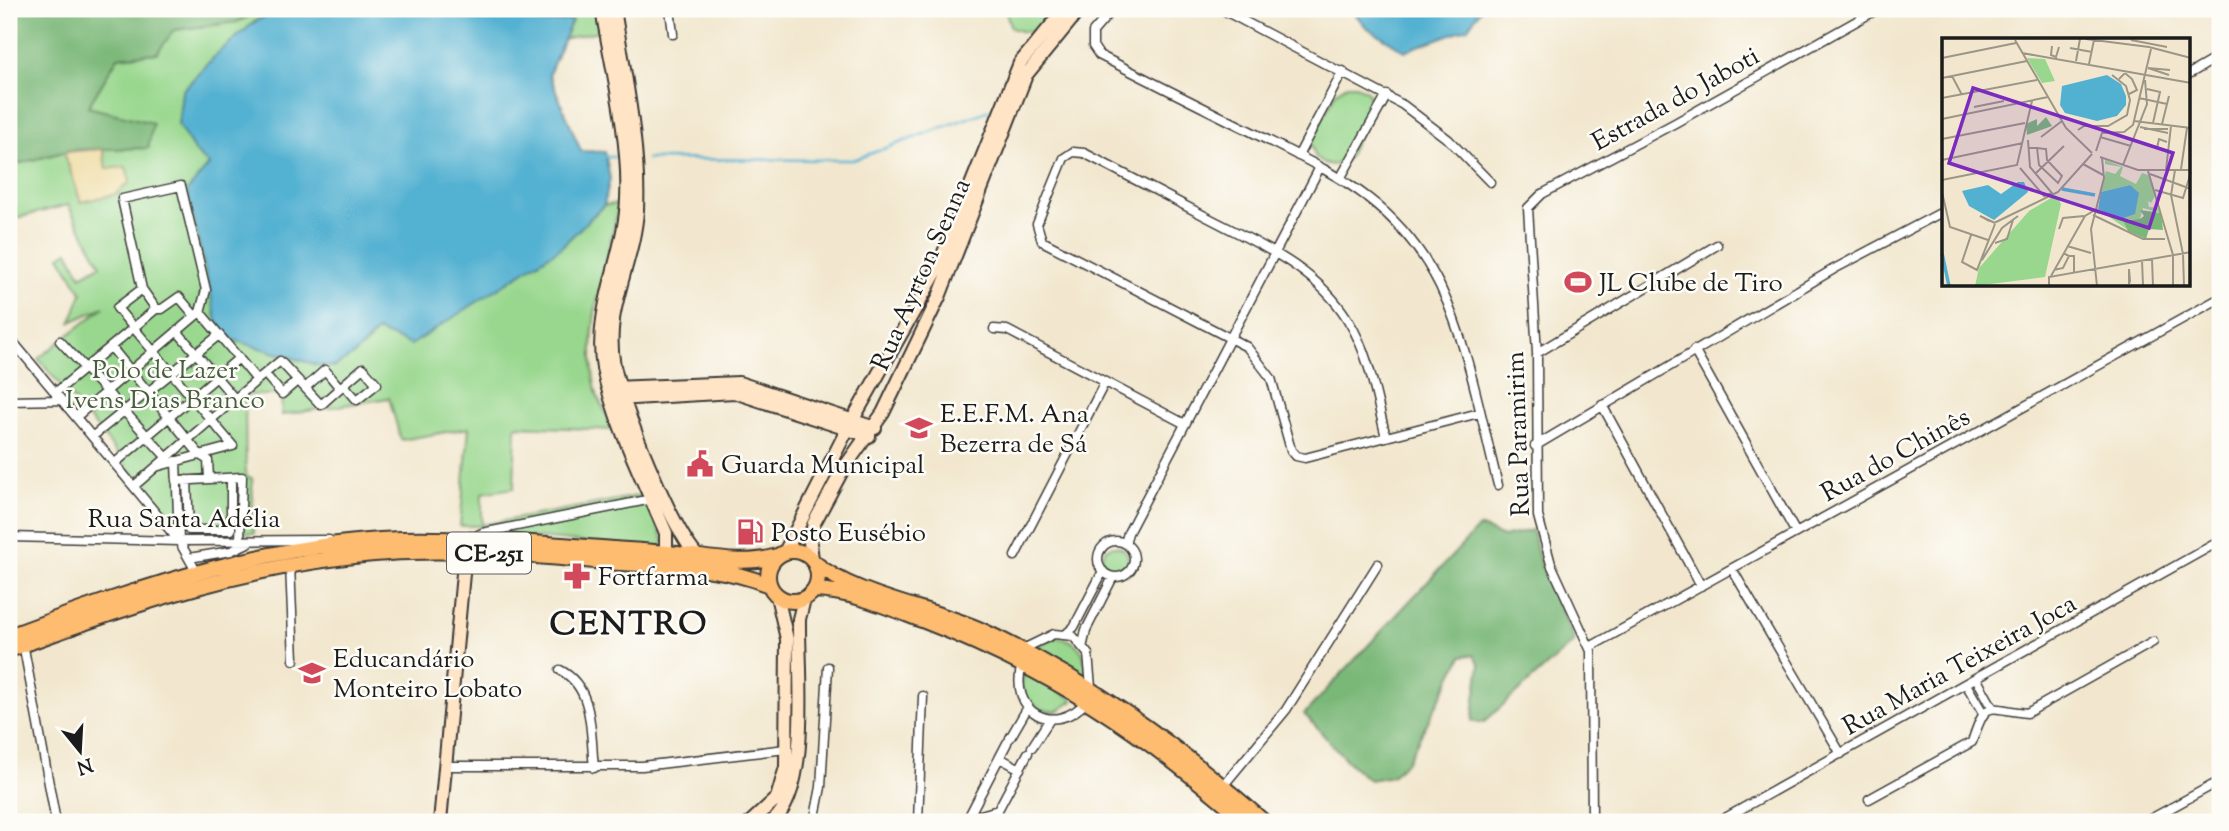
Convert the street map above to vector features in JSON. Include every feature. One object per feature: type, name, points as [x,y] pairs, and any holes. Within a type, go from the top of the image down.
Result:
[{"type":"main road","name":"CE-251","points":[[9,650],[17,637],[196,579],[298,549],[360,542],[666,553],[749,562],[800,552],[814,561]]},
{"type":"main road","name":"CE-251","points":[[226,571],[468,546],[720,571],[773,590],[790,602],[809,595]]},
{"type":"main road","points":[[773,590],[768,569],[781,554]]},
{"type":"main road","points":[[809,595],[818,577],[814,561]]},
{"type":"main road","points":[[814,561],[837,579],[938,613],[1154,731],[1264,822]]},
{"type":"main road","points":[[809,595],[840,592],[880,604],[1022,657]]},
{"type":"main road","points":[[1090,694],[1247,822]]},
{"type":"street","points":[[602,9],[627,176],[625,217],[602,336],[604,369],[682,535],[697,556]]},
{"type":"street","points":[[614,9],[637,197],[635,223],[613,319],[612,351],[616,394],[650,496],[668,538],[666,553]]},
{"type":"street","points":[[670,9],[673,34]]},
{"type":"street","name":"Rua Ayrton Senna","points":[[781,554],[937,270],[1026,64],[1065,9]]},
{"type":"street","name":"Rua Ayrton Senna","points":[[814,561],[810,542],[814,523],[842,471],[872,432],[939,297],[1022,86],[1026,64],[1080,9]]},
{"type":"street","points":[[1113,9],[1093,32],[1093,46],[1099,55],[1341,177],[1385,211],[1430,268],[1453,317],[1498,485]]},
{"type":"street","points":[[1221,9],[1387,95],[1442,134],[1490,182]]},
{"type":"street","name":"Estrada do Jaboti","points":[[1530,204],[1542,194],[1878,9]]},
{"type":"street","points":[[2190,73],[2220,56]]},
{"type":"street","points":[[1298,156],[1343,71]]},
{"type":"street","points":[[1341,177],[1387,95]]},
{"type":"street","points":[[1385,437],[1367,362],[1348,320],[1321,286],[1275,253],[1084,153],[1070,153],[1062,161],[1037,224],[1042,241],[1247,347],[1266,369],[1274,387],[1291,450],[1296,456],[1305,458],[1479,413]]},
{"type":"street","points":[[1125,543],[1320,167]]},
{"type":"street","points":[[76,417],[198,314],[206,290],[181,186],[122,200],[142,289],[156,309]]},
{"type":"street","name":"Rua Paramirim","points":[[1530,204],[1527,216],[1536,353],[1535,446],[1538,516],[1546,549],[1590,647],[1592,822]]},
{"type":"street","points":[[1535,446],[1834,269],[1942,212]]},
{"type":"street","points":[[1536,353],[1717,245]]},
{"type":"street","points":[[134,486],[156,467],[171,460],[233,446],[117,308],[142,289]]},
{"type":"street","points":[[9,401],[58,396],[86,368],[156,309],[162,309],[179,297],[239,358],[282,394],[298,380]]},
{"type":"street","name":"Rua do Chinês","points":[[1590,647],[2220,298]]},
{"type":"street","points":[[994,329],[1007,330],[1185,424]]},
{"type":"street","points":[[177,331],[235,399]]},
{"type":"street","points":[[93,436],[219,335]]},
{"type":"street","points":[[9,337],[179,541],[189,558],[196,579]]},
{"type":"street","points":[[60,341],[171,460],[176,481],[179,541]]},
{"type":"street","points":[[111,347],[189,438],[200,455],[208,460],[209,479]]},
{"type":"street","points":[[1694,350],[1796,533]]},
{"type":"street","points":[[115,463],[239,358]]},
{"type":"street","points":[[171,460],[189,438],[280,361],[305,388],[321,404],[342,386],[325,370],[305,388]]},
{"type":"street","points":[[1015,556],[1105,382]]},
{"type":"street","points":[[616,394],[734,392],[872,432]]},
{"type":"street","points":[[1602,405],[1701,586]]},
{"type":"street","points":[[176,481],[242,477],[240,540]]},
{"type":"street","points":[[231,478],[231,540]]},
{"type":"street","points":[[187,480],[190,535],[231,530]]},
{"type":"street","points":[[440,822],[468,546],[482,533],[616,507],[647,500],[650,496]]},
{"type":"street","name":"Rua Santa Adélia","points":[[9,537],[179,541],[190,535],[254,541],[360,542]]},
{"type":"street","points":[[189,558],[230,551],[254,541]]},
{"type":"street","name":"Rua Maria Teixeira Joca","points":[[1718,822],[2220,541]]},
{"type":"street","points":[[1109,542],[1125,543],[1133,553],[1133,565],[1125,574],[1113,577],[1103,571],[1098,561],[1100,550],[1109,542]]},
{"type":"street","points":[[1223,786],[1286,710],[1378,564]]},
{"type":"street","points":[[290,565],[294,660]]},
{"type":"street","points":[[1732,569],[1841,754]]},
{"type":"street","points":[[1066,634],[1074,627],[1103,571]]},
{"type":"street","points":[[1083,644],[1092,618],[1113,577]]},
{"type":"street","points":[[772,822],[789,800],[798,771],[786,629],[773,590]]},
{"type":"street","points":[[751,822],[766,812],[777,798],[783,783],[799,619],[809,595]]},
{"type":"street","points":[[1082,612],[1092,618]]},
{"type":"street","points":[[1054,634],[1066,634],[1083,644],[1092,668],[1090,694],[1078,711],[1065,718],[1050,719],[1028,707],[1018,686],[1022,657],[1054,634]]},
{"type":"street","points":[[17,637],[56,822]]},
{"type":"street","points":[[1868,799],[1972,742],[1977,721],[1983,713],[1993,708],[2027,713],[2153,642]]},
{"type":"street","points":[[814,822],[821,788],[828,667]]},
{"type":"street","points":[[560,670],[572,676],[586,695],[594,768]]},
{"type":"street","points":[[1976,678],[1993,708]]},
{"type":"street","points":[[1966,684],[1983,713]]},
{"type":"street","points":[[918,822],[923,696]]},
{"type":"street","points":[[967,820],[1028,707]]},
{"type":"street","points":[[956,822],[985,816],[1002,805],[1030,750],[1050,719]]},
{"type":"street","points":[[447,766],[594,768],[701,761],[786,750]]},
{"type":"street","points":[[1000,758],[1020,769]]},
{"type":"street","points":[[2145,822],[2220,781]]},
{"type":"street","points":[[975,803],[978,811],[985,816]]},
{"type":"green space","points":[[9,9],[263,9],[237,22],[174,30],[157,53],[118,57],[88,107],[153,123],[148,148],[71,150],[9,166]]},
{"type":"green space","name":"Polo de Lazer Ivens Dias Branco","points":[[263,9],[288,9],[257,20],[218,53],[182,91],[194,150],[209,165],[233,340],[317,365],[334,367],[368,343],[377,330],[495,288],[560,248],[604,205],[619,204],[598,297],[592,344],[596,391],[615,430],[516,426],[514,488],[482,493],[482,525],[644,495],[664,541],[659,549],[482,533],[481,526],[460,526],[469,428],[401,440],[389,398],[282,415],[281,395],[245,395],[246,477],[252,478],[254,533],[178,533],[99,430],[38,359],[104,307],[71,322],[82,293],[60,256],[68,251],[81,276],[101,265],[68,205],[9,220],[9,166],[64,152],[81,202],[106,169],[103,149],[148,148],[88,107],[118,57],[157,53],[173,30],[237,22]]},
{"type":"green space","points":[[497,9],[594,9],[599,31],[563,39],[572,21],[542,23]]},
{"type":"green space","points":[[1005,9],[1058,9],[1039,30],[1024,32],[1011,28]]},
{"type":"green space","points":[[1347,85],[1356,85],[1368,92],[1372,110],[1347,159],[1326,164],[1315,156],[1311,142],[1336,92]]},
{"type":"green space","points":[[1479,527],[1503,537],[1532,530],[1541,565],[1575,641],[1483,723],[1472,721],[1480,664],[1474,655],[1462,656],[1408,760],[1392,776],[1370,780],[1344,757],[1304,714]]},
{"type":"green space","points":[[1115,546],[1125,549],[1128,559],[1125,569],[1115,572],[1105,569],[1102,559],[1105,549]]},
{"type":"green space","points":[[1058,637],[1072,642],[1081,650],[1086,675],[1083,676],[1038,650],[1042,643]]},
{"type":"green space","points":[[1026,673],[1073,701],[1058,711],[1035,706],[1024,695],[1022,688]]},
{"type":"sand","points":[[103,149],[106,169],[126,167],[130,182],[116,194],[81,202],[64,152]]},
{"type":"water","points":[[288,9],[497,9],[542,23],[572,20],[549,74],[581,151],[605,152],[610,179],[604,205],[560,248],[411,345],[377,331],[355,354],[334,367],[317,365],[233,340],[217,322],[187,191],[209,165],[194,150],[178,125],[182,91],[218,53],[257,20]]},
{"type":"water","points":[[1351,9],[1481,9],[1468,28],[1405,51],[1366,27]]},
{"type":"waterway","points":[[647,159],[853,160],[998,107]]},
{"type":"waterway","points":[[604,157],[619,157]]},
{"type":"place","name":"JL Clube de Tiro","points":[[1578,282]]},
{"type":"place","name":"E.E.F.M. Ana Bezerra de Sá","points":[[919,428]]},
{"type":"place","name":"Guarda Municipal","points":[[700,464]]},
{"type":"place","name":"Posto Eusébio","points":[[750,532]]},
{"type":"place","name":"Fortfarma","points":[[577,576]]},
{"type":"place","name":"Educandário Monteiro Lobato","points":[[312,673]]},
{"type":"district","name":"CENTRO","points":[[629,622]]}]
